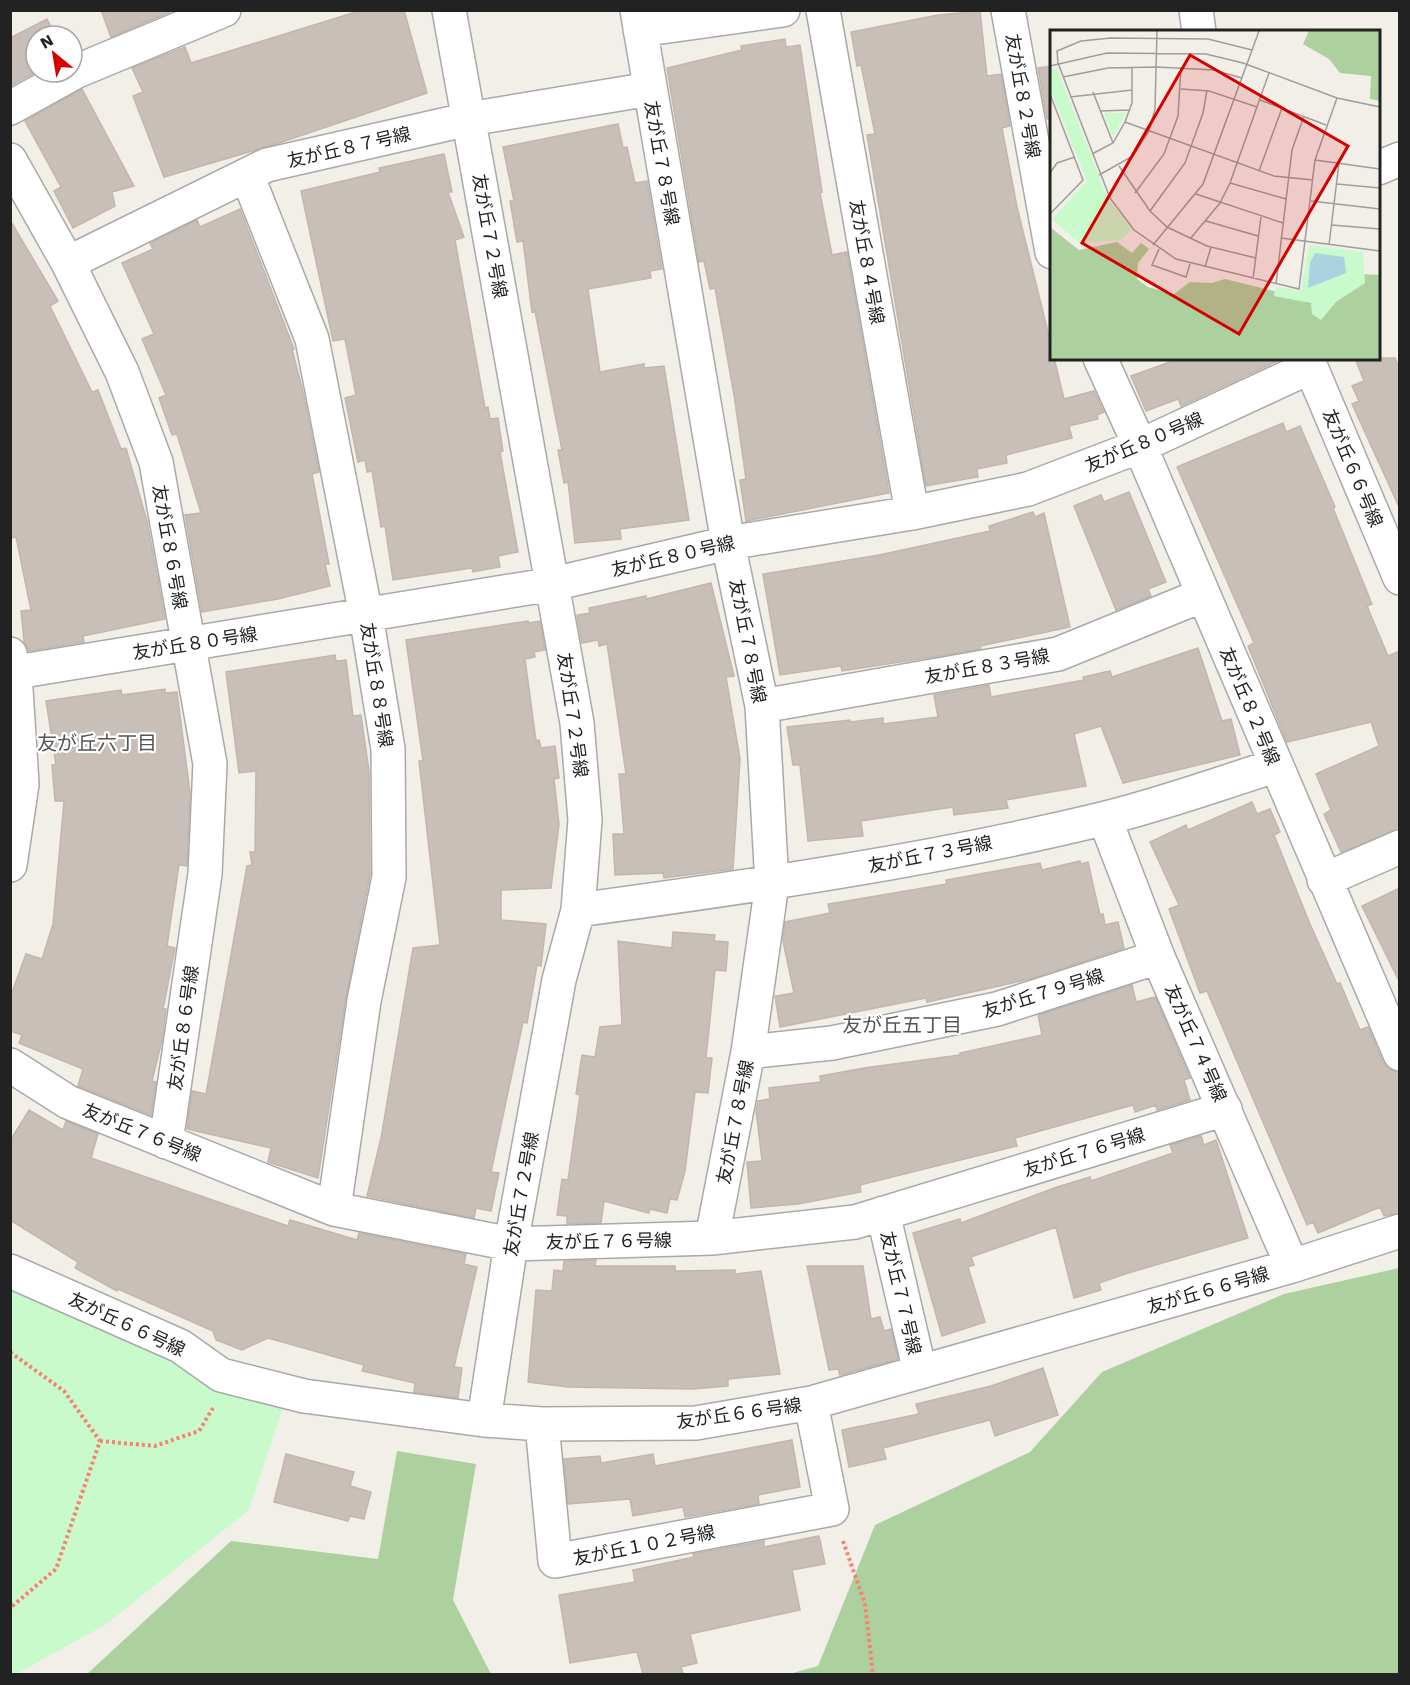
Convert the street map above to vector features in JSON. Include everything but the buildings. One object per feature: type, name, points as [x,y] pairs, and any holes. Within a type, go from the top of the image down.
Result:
[{"type":"street","points":[[10,108],[75,72],[224,10]]},
{"type":"street","name":"友が丘７２号線","points":[[449,10],[577,723],[585,820],[578,910],[560,980],[512,1244],[484,1420]]},
{"type":"street","points":[[638,20],[783,10]]},
{"type":"street","name":"友が丘８４号線","points":[[823,10],[912,513]]},
{"type":"street","name":"友が丘８２号線","points":[[1008,10],[1050,241]]},
{"type":"street","points":[[1196,10],[1200,30]]},
{"type":"street","name":"友が丘７８号線","points":[[638,20],[728,543],[762,706],[772,884],[748,1052],[712,1238]]},
{"type":"street","name":"友が丘８７号線","points":[[68,263],[267,165],[469,119],[650,89]]},
{"type":"street","points":[[1380,167],[1400,159]]},
{"type":"street","name":"友が丘８６号線","points":[[10,160],[68,263],[122,372],[156,462],[210,764],[205,874],[166,1142]]},
{"type":"street","name":"友が丘８８号線","points":[[247,175],[312,339],[366,615],[388,749],[389,877],[364,1001],[334,1209]]},
{"type":"street","name":"友が丘８２号線","points":[[1101,360],[1140,446],[1400,1054]]},
{"type":"street","name":"友が丘８０号線","points":[[12,667],[187,644],[553,584],[728,543],[912,513],[1028,489],[1140,446],[1309,363]]},
{"type":"street","name":"友が丘６６号線","points":[[1309,363],[1386,508],[1400,578]]},
{"type":"street","name":"友が丘８３号線","points":[[762,706],[1058,654],[1203,595]]},
{"type":"street","points":[[10,865],[22,784],[12,667]]},
{"type":"street","name":"友が丘７３号線","points":[[578,910],[772,884],[1105,819],[1275,766]]},
{"type":"street","name":"友が丘７４号線","points":[[1105,819],[1158,957],[1226,1109],[1292,1266]]},
{"type":"street","points":[[1324,880],[1400,848]]},
{"type":"street","name":"友が丘７９号線","points":[[748,1052],[832,1043],[985,1011],[1158,957]]},
{"type":"street","name":"友が丘７６号線","points":[[10,1065],[68,1102],[334,1209],[512,1244],[712,1238],[855,1222],[1226,1109]]},
{"type":"street","name":"友が丘７７号線","points":[[883,1213],[920,1372]]},
{"type":"street","name":"友が丘６６号線","points":[[10,1271],[180,1346],[221,1374],[304,1396],[484,1420],[542,1424],[696,1423],[811,1403],[1292,1266],[1400,1230]]},
{"type":"street","points":[[811,1403],[832,1509]]},
{"type":"street","name":"友が丘１０２号線","points":[[542,1424],[555,1561],[832,1509]]},
{"type":"path","points":[[10,1352],[64,1391],[100,1440],[155,1446],[199,1431],[217,1402],[221,1374]]},
{"type":"path","points":[[10,1608],[56,1569],[100,1440]]},
{"type":"path","points":[[832,1509],[865,1604],[873,1674]]},
{"type":"green space","points":[[1399,1268],[1399,1674],[789,1674],[818,1666],[875,1525],[1030,1452],[1102,1372],[1284,1294]]},
{"type":"green space","points":[[10,1288],[285,1401],[249,1510],[105,1625],[16,1674],[10,1674]]},
{"type":"green space","points":[[397,1451],[476,1464],[453,1600],[491,1674],[87,1674],[231,1541],[378,1559]]},
{"type":"district","name":"友が丘六丁目","points":[[97,743]]},
{"type":"district","name":"友が丘五丁目","points":[[902,1025]]}]
